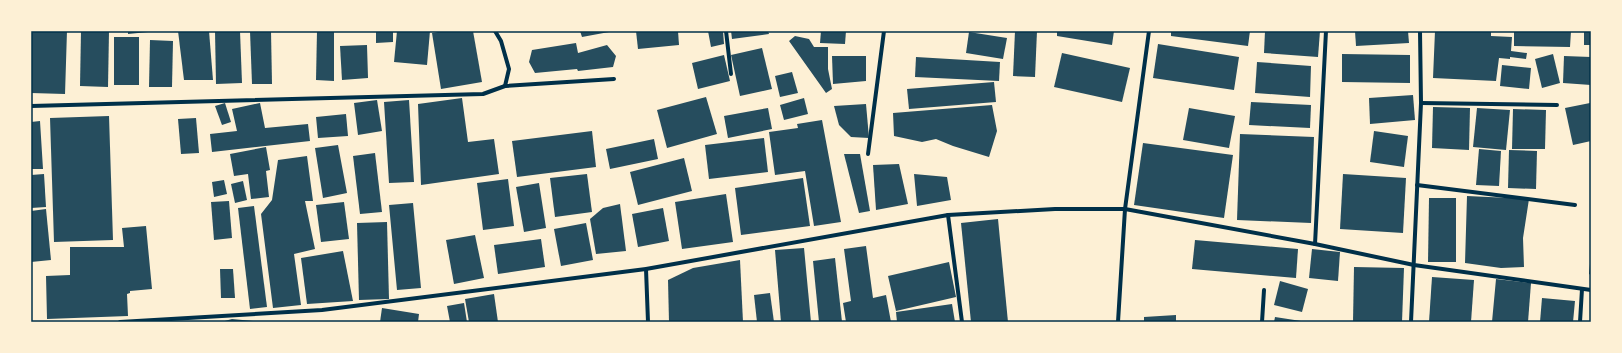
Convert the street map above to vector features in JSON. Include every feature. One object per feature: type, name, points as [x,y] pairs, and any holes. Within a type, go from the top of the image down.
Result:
[{"type":"street","points":[[495,31],[501,41],[509,69],[505,86]]},
{"type":"street","points":[[726,31],[731,74]]},
{"type":"street","points":[[868,154],[884,31]]},
{"type":"street","points":[[1118,322],[1125,209],[1149,31]]},
{"type":"street","points":[[1316,244],[1326,31]]},
{"type":"street","points":[[1411,322],[1421,103],[1420,31]]},
{"type":"street","points":[[31,106],[483,94],[505,86],[614,79]]},
{"type":"street","points":[[1421,103],[1557,104]]},
{"type":"street","points":[[1417,185],[1575,204]]},
{"type":"street","points":[[120,322],[322,310],[646,269],[948,215],[1055,210],[1125,209],[1316,244],[1414,266],[1591,290]]},
{"type":"street","points":[[948,215],[962,322]]},
{"type":"street","points":[[646,269],[648,322]]},
{"type":"street","points":[[1580,322],[1582,289]]},
{"type":"street","points":[[1262,322],[1264,290]]},
{"type":"building","points":[[31,31],[67,31],[65,94],[31,93]]},
{"type":"building","points":[[81,31],[109,31],[108,87],[80,86]]},
{"type":"building","points":[[128,31],[148,31],[148,32],[128,34]]},
{"type":"building","points":[[178,31],[209,31],[213,80],[184,80]]},
{"type":"building","points":[[215,31],[240,31],[242,83],[216,84]]},
{"type":"building","points":[[250,31],[271,31],[272,84],[252,84]]},
{"type":"building","points":[[317,31],[334,31],[334,81],[316,80]]},
{"type":"building","points":[[376,31],[393,31],[393,42],[376,43]]},
{"type":"building","points":[[397,31],[430,31],[427,65],[394,62]]},
{"type":"building","points":[[444,31],[473,31],[482,82],[441,89],[432,33]]},
{"type":"building","points":[[580,31],[609,31],[609,32],[582,37]]},
{"type":"building","points":[[636,31],[678,31],[679,45],[638,49]]},
{"type":"building","points":[[708,31],[723,31],[724,44],[711,47]]},
{"type":"building","points":[[731,31],[768,31],[769,34],[732,39]]},
{"type":"building","points":[[821,31],[846,31],[845,44],[820,43]]},
{"type":"building","points":[[1015,31],[1037,31],[1035,77],[1013,76]]},
{"type":"building","points":[[1057,31],[1114,31],[1112,45],[1057,36]]},
{"type":"building","points":[[1171,31],[1250,31],[1248,46],[1171,36]]},
{"type":"building","points":[[1265,31],[1320,31],[1318,57],[1264,53]]},
{"type":"building","points":[[1355,31],[1408,31],[1409,43],[1356,46]]},
{"type":"building","points":[[1435,31],[1491,32],[1491,36],[1512,37],[1511,51],[1527,53],[1526,59],[1510,57],[1510,59],[1499,58],[1496,81],[1433,78]]},
{"type":"building","points":[[1514,31],[1571,31],[1570,47],[1514,46]]},
{"type":"building","points":[[1584,31],[1591,31],[1591,45],[1584,45]]},
{"type":"building","points":[[969,32],[1007,38],[1003,59],[966,53]]},
{"type":"building","points":[[795,36],[809,39],[814,47],[828,47],[828,69],[832,89],[826,93],[789,41]]},
{"type":"building","points":[[114,37],[139,37],[139,85],[114,85]]},
{"type":"building","points":[[150,40],[173,41],[172,87],[149,87]]},
{"type":"building","points":[[576,43],[578,53],[607,45],[616,56],[613,67],[578,71],[577,69],[535,73],[529,62],[532,50]]},
{"type":"building","points":[[1158,44],[1239,57],[1234,90],[1153,78]]},
{"type":"building","points":[[367,45],[368,78],[342,80],[340,46]]},
{"type":"building","points":[[762,48],[772,89],[740,96],[731,55]]},
{"type":"building","points":[[1062,53],[1130,68],[1122,102],[1054,87]]},
{"type":"building","points":[[1342,54],[1410,55],[1410,83],[1342,82]]},
{"type":"building","points":[[1553,54],[1560,83],[1542,88],[1535,59]]},
{"type":"building","points":[[724,55],[730,81],[698,89],[692,63]]},
{"type":"building","points":[[832,56],[866,56],[866,81],[833,84]]},
{"type":"building","points":[[1564,56],[1591,57],[1591,85],[1563,83]]},
{"type":"building","points":[[916,57],[1000,62],[999,81],[915,77]]},
{"type":"building","points":[[1257,62],[1311,66],[1310,97],[1255,93]]},
{"type":"building","points":[[1502,65],[1531,68],[1529,89],[1500,86]]},
{"type":"building","points":[[792,72],[798,93],[780,97],[775,76]]},
{"type":"building","points":[[994,82],[996,102],[909,109],[907,89]]},
{"type":"building","points":[[1413,95],[1415,120],[1370,124],[1369,98]]},
{"type":"building","points":[[706,97],[717,134],[667,148],[657,110]]},
{"type":"building","points":[[462,98],[468,142],[494,139],[499,174],[421,185],[418,104]]},
{"type":"building","points":[[804,98],[808,114],[784,120],[780,105]]},
{"type":"building","points":[[377,100],[382,131],[358,135],[354,103]]},
{"type":"building","points":[[409,100],[414,182],[389,183],[384,102]]},
{"type":"building","points":[[1251,102],[1311,105],[1310,128],[1249,125]]},
{"type":"building","points":[[225,103],[231,122],[222,125],[215,106]]},
{"type":"building","points":[[260,103],[265,128],[308,124],[310,141],[212,152],[210,134],[237,131],[232,109]]},
{"type":"building","points":[[1590,103],[1591,141],[1573,145],[1565,108]]},
{"type":"building","points":[[866,104],[869,138],[851,137],[839,125],[834,106]]},
{"type":"building","points":[[992,105],[997,131],[989,157],[936,139],[922,142],[894,136],[893,113]]},
{"type":"building","points":[[1433,107],[1470,108],[1469,150],[1432,148]]},
{"type":"building","points":[[768,108],[772,129],[728,138],[724,116]]},
{"type":"building","points":[[1189,108],[1235,116],[1229,148],[1183,140]]},
{"type":"building","points":[[1477,108],[1510,110],[1506,150],[1473,147]]},
{"type":"building","points":[[1513,109],[1546,110],[1545,149],[1512,149]]},
{"type":"building","points":[[346,114],[348,136],[318,138],[316,117]]},
{"type":"building","points":[[109,116],[113,240],[54,242],[50,118]]},
{"type":"building","points":[[196,118],[199,153],[181,154],[178,119]]},
{"type":"building","points":[[822,120],[841,222],[814,226],[805,171],[775,175],[769,132],[798,128],[797,124]]},
{"type":"building","points":[[40,121],[43,169],[31,169],[31,122]]},
{"type":"building","points":[[592,131],[596,167],[517,177],[512,141]]},
{"type":"building","points":[[1374,131],[1408,136],[1404,167],[1370,162]]},
{"type":"building","points":[[1240,134],[1314,137],[1311,223],[1237,220]]},
{"type":"building","points":[[764,138],[768,172],[709,179],[705,145]]},
{"type":"building","points":[[654,139],[658,159],[610,169],[606,149]]},
{"type":"building","points":[[1143,143],[1233,155],[1224,218],[1134,205]]},
{"type":"building","points":[[338,145],[347,193],[323,198],[315,148]]},
{"type":"building","points":[[266,147],[270,170],[266,171],[269,197],[251,199],[248,174],[234,176],[230,154]]},
{"type":"building","points":[[1479,149],[1501,151],[1499,186],[1476,185]]},
{"type":"building","points":[[1509,150],[1537,151],[1536,189],[1508,188]]},
{"type":"building","points":[[375,153],[382,212],[360,214],[353,156]]},
{"type":"building","points":[[844,154],[860,154],[870,211],[859,213]]},
{"type":"building","points":[[307,156],[313,201],[305,201],[315,249],[294,254],[301,305],[273,308],[261,214],[272,200],[278,160]]},
{"type":"building","points":[[684,158],[692,191],[638,205],[630,172]]},
{"type":"building","points":[[899,164],[908,204],[876,210],[873,165]]},
{"type":"building","points":[[44,174],[46,207],[31,208],[31,175]]},
{"type":"building","points":[[587,174],[592,212],[555,217],[550,178]]},
{"type":"building","points":[[914,174],[947,177],[951,200],[917,206]]},
{"type":"building","points":[[1343,174],[1406,178],[1403,233],[1340,229]]},
{"type":"building","points":[[803,178],[810,226],[741,235],[735,188]]},
{"type":"building","points":[[508,179],[514,226],[483,230],[477,183]]},
{"type":"building","points":[[224,180],[227,194],[214,197],[212,182]]},
{"type":"building","points":[[243,181],[247,200],[235,203],[231,184]]},
{"type":"building","points":[[539,183],[546,228],[524,232],[516,187]]},
{"type":"building","points":[[726,194],[733,242],[682,249],[675,202]]},
{"type":"building","points":[[1467,196],[1529,199],[1523,238],[1524,267],[1501,268],[1465,263]]},
{"type":"building","points":[[1429,198],[1456,198],[1456,262],[1428,262]]},
{"type":"building","points":[[229,201],[232,238],[214,240],[211,202]]},
{"type":"building","points":[[344,202],[349,239],[321,242],[316,205]]},
{"type":"building","points":[[413,203],[421,288],[397,290],[389,205]]},
{"type":"building","points":[[620,204],[626,251],[596,254],[590,219],[603,208]]},
{"type":"building","points":[[254,206],[267,307],[250,309],[238,208]]},
{"type":"building","points":[[663,208],[669,241],[638,247],[632,214]]},
{"type":"building","points":[[46,209],[51,260],[31,262],[31,211]]},
{"type":"building","points":[[998,219],[1008,322],[971,322],[961,223]]},
{"type":"building","points":[[387,222],[389,299],[359,300],[357,223]]},
{"type":"building","points":[[586,223],[593,260],[561,266],[554,229]]},
{"type":"building","points":[[146,226],[152,289],[130,291],[130,293],[127,294],[128,316],[47,319],[46,276],[70,275],[70,247],[124,247],[122,228]]},
{"type":"building","points":[[475,235],[484,278],[454,284],[446,240]]},
{"type":"building","points":[[541,239],[545,267],[498,274],[494,245]]},
{"type":"building","points":[[1195,240],[1298,249],[1296,278],[1192,269]]},
{"type":"building","points":[[866,246],[873,298],[886,295],[891,322],[846,322],[843,303],[851,301],[844,249]]},
{"type":"building","points":[[804,248],[811,322],[781,322],[775,250]]},
{"type":"building","points":[[1312,249],[1340,252],[1338,281],[1309,278]]},
{"type":"building","points":[[343,251],[353,301],[307,304],[301,258]]},
{"type":"building","points":[[835,258],[842,322],[819,322],[813,261]]},
{"type":"building","points":[[740,260],[743,322],[669,322],[668,280],[693,268]]},
{"type":"building","points":[[949,262],[956,297],[896,311],[888,276]]},
{"type":"building","points":[[1591,264],[1591,275],[1589,274]]},
{"type":"building","points":[[1354,267],[1404,268],[1402,322],[1353,322]]},
{"type":"building","points":[[220,269],[233,269],[235,298],[221,298]]},
{"type":"building","points":[[1432,277],[1474,280],[1471,322],[1429,322]]},
{"type":"building","points":[[1496,279],[1531,283],[1528,322],[1492,322]]},
{"type":"building","points":[[1280,281],[1308,289],[1302,312],[1274,305]]},
{"type":"building","points":[[770,293],[774,322],[757,322],[754,295]]},
{"type":"building","points":[[494,294],[498,322],[469,322],[465,299]]},
{"type":"building","points":[[1542,298],[1575,301],[1573,322],[1540,322]]},
{"type":"building","points":[[464,303],[467,322],[450,322],[447,306]]},
{"type":"building","points":[[952,304],[955,322],[897,322],[896,312]]},
{"type":"building","points":[[382,308],[419,314],[418,322],[380,322]]},
{"type":"building","points":[[1176,315],[1176,322],[1144,322],[1144,317]]},
{"type":"building","points":[[1275,317],[1301,321],[1301,322],[1274,322]]},
{"type":"building","points":[[232,319],[253,321],[254,322],[221,322]]}]
